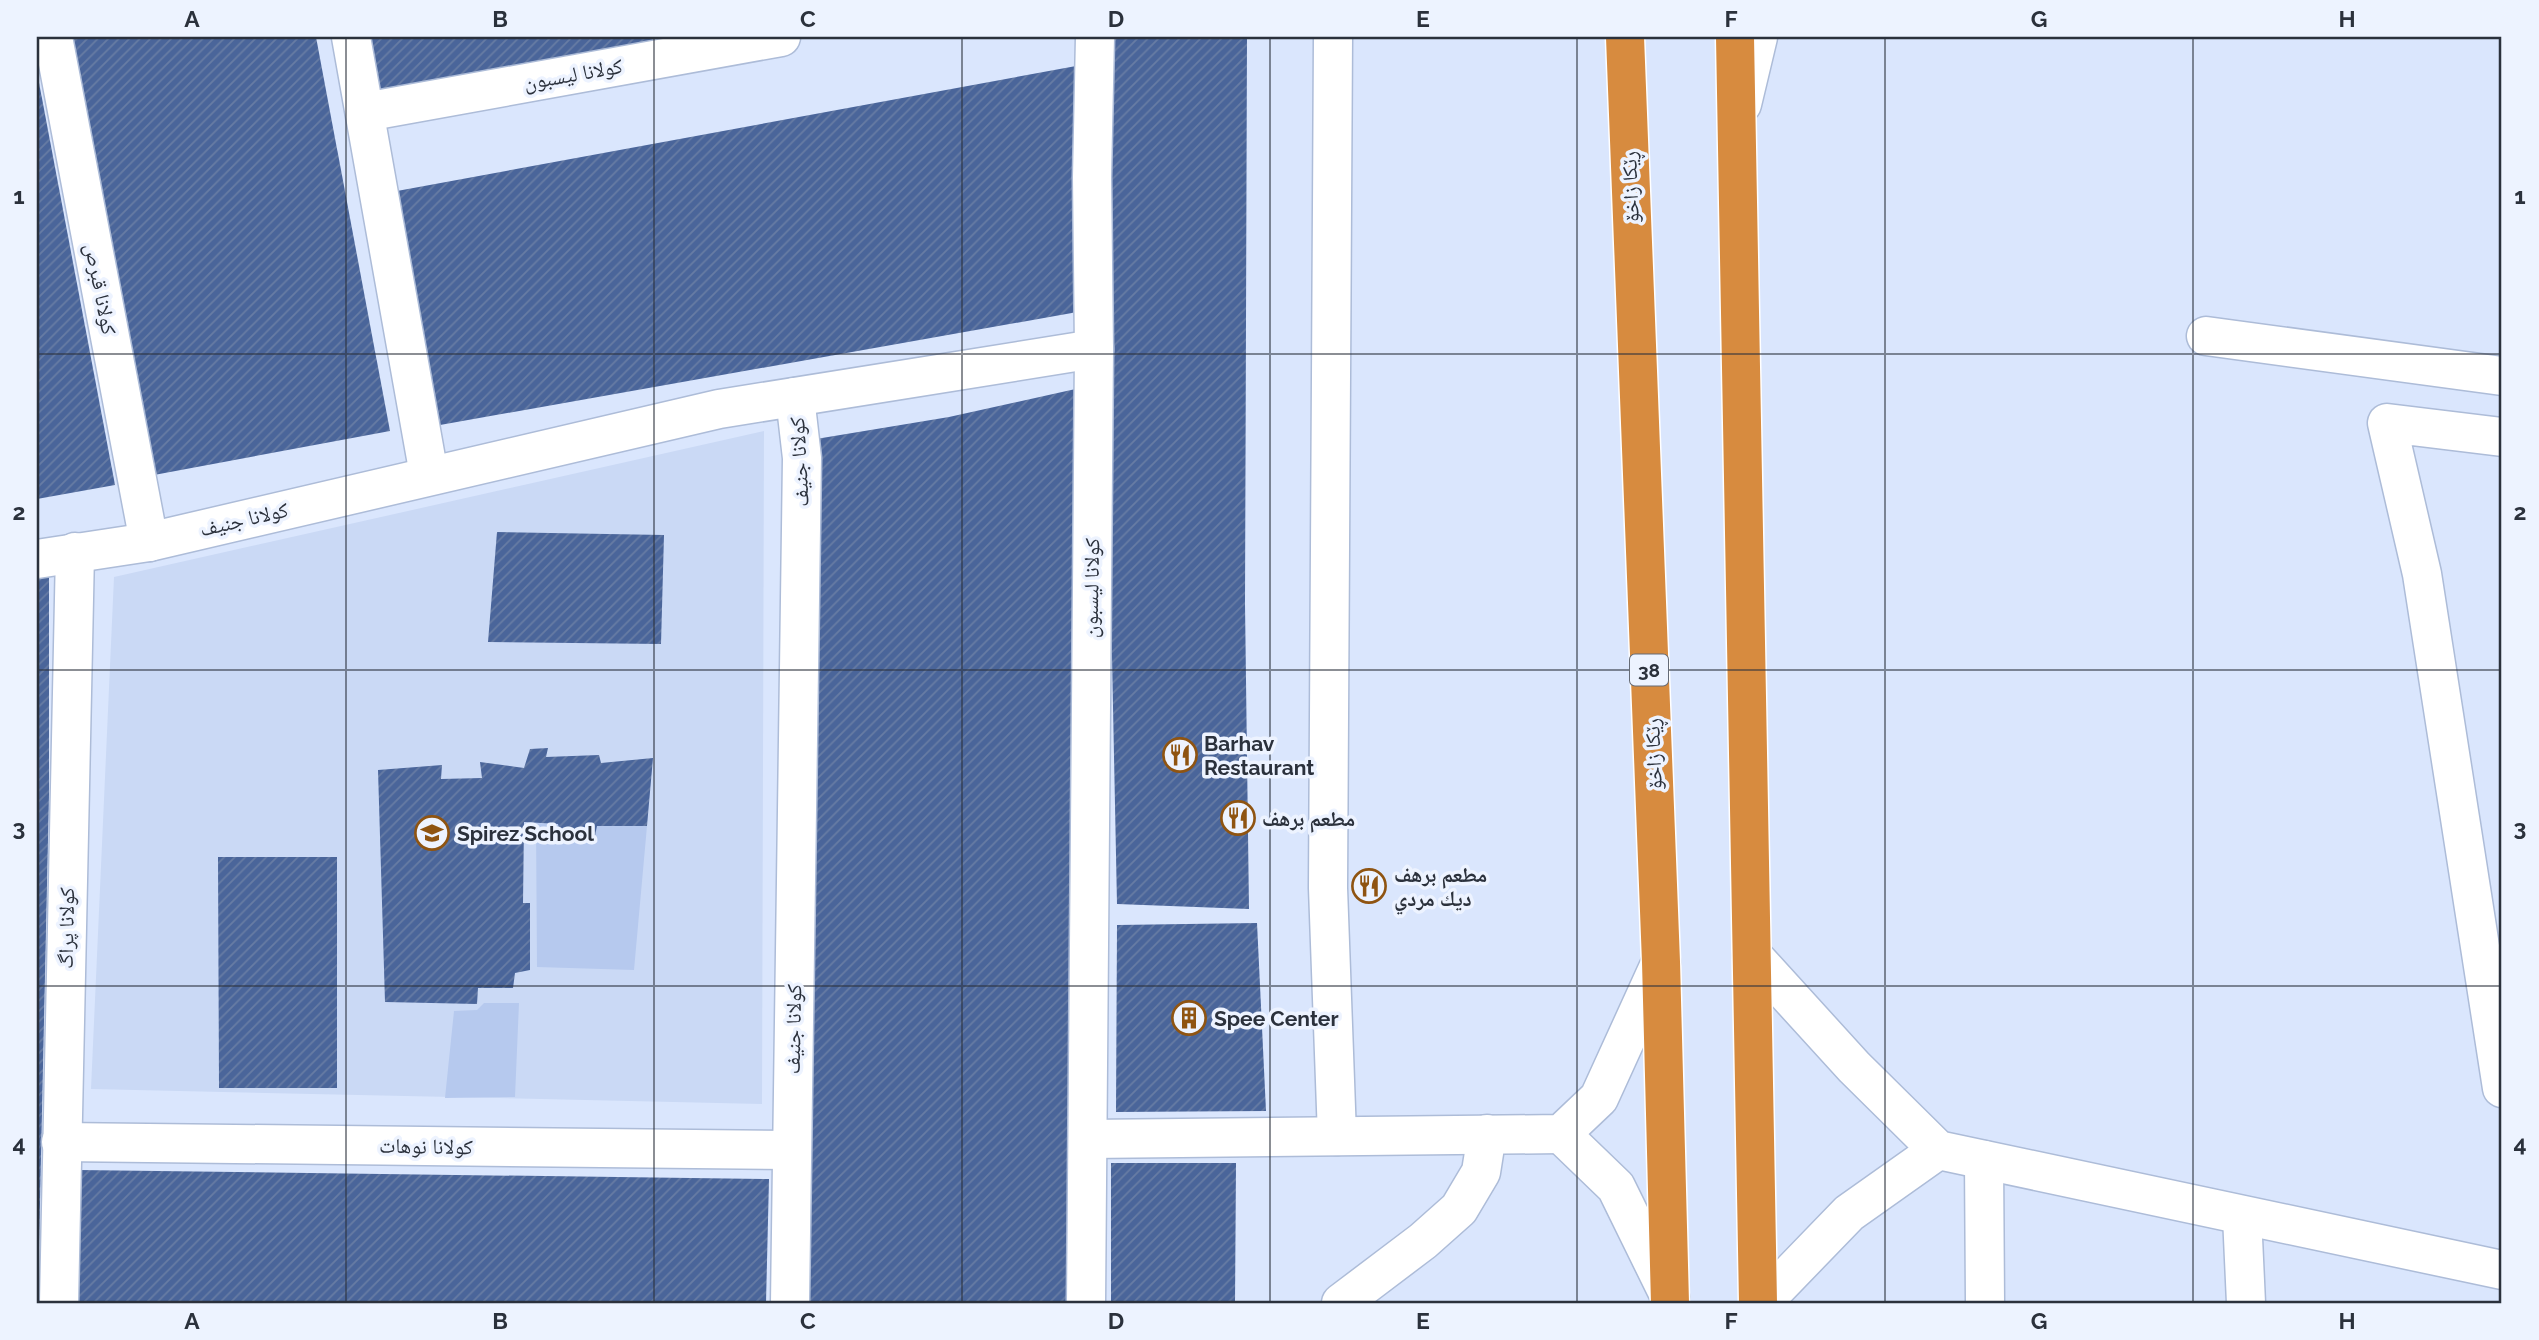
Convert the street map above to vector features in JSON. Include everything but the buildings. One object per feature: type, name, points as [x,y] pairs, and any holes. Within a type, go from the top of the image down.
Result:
[{"type":"highway","name":"ڕێکا زاخۆ","points":[[1625,37],[1661,962],[1670,1300]]},
{"type":"highway","points":[[1735,37],[1760,1303]]},
{"type":"street","name":"كولانا قبرص","points":[[53,37],[149,541]]},
{"type":"street","points":[[351,37],[429,475]]},
{"type":"street","name":"كولانا ليسبون","points":[[365,112],[781,37]]},
{"type":"street","name":"كولانا ليسبون","points":[[1086,1303],[1095,37]]},
{"type":"street","points":[[1333,37],[1328,888],[1338,1136]]},
{"type":"street","points":[[1738,123],[1758,37]]},
{"type":"street","points":[[2206,336],[2502,376]]},
{"type":"street","points":[[795,397],[1094,349]]},
{"type":"street","name":"كولانا جنيف","points":[[37,559],[149,541],[719,409],[795,397],[802,458],[790,1303]]},
{"type":"street","points":[[2502,437],[2387,424],[2422,574],[2502,1088]]},
{"type":"street","name":"كولانا پراگ","points":[[59,1303],[75,552]]},
{"type":"street","points":[[1752,955],[1854,1067],[1938,1150],[2502,1270]]},
{"type":"street","points":[[1089,1139],[1561,1134],[1599,1098],[1661,962]]},
{"type":"street","points":[[1341,1303],[1423,1241],[1459,1209],[1481,1172],[1487,1134]]},
{"type":"street","points":[[1561,1134],[1616,1187],[1670,1300]]},
{"type":"street","name":"كولانا نوهات","points":[[61,1142],[791,1150]]},
{"type":"street","points":[[1760,1303],[1849,1213],[1938,1150]]},
{"type":"street","points":[[1983,1160],[1984,1303]]},
{"type":"street","points":[[2242,1216],[2246,1303]]},
{"type":"shaded area","name":"Spirez School","points":[[764,431],[762,1104],[91,1089],[114,577]]},
{"type":"shaded area","points":[[536,823],[558,824],[560,833],[595,836],[597,826],[647,826],[634,970],[537,967]]},
{"type":"shaded area","points":[[484,1003],[519,1003],[515,1097],[445,1098],[454,1011],[477,1010]]},
{"type":"place","name":"Barhav Restaurant","points":[[1180,755]]},
{"type":"place","name":"مطعم برهف","points":[[1238,818]]},
{"type":"place","name":"Spirez School","points":[[432,833]]},
{"type":"place","name":"مطعم برهف ديك مردي","points":[[1369,886]]},
{"type":"place","name":"Spee Center","points":[[1189,1018]]}]
